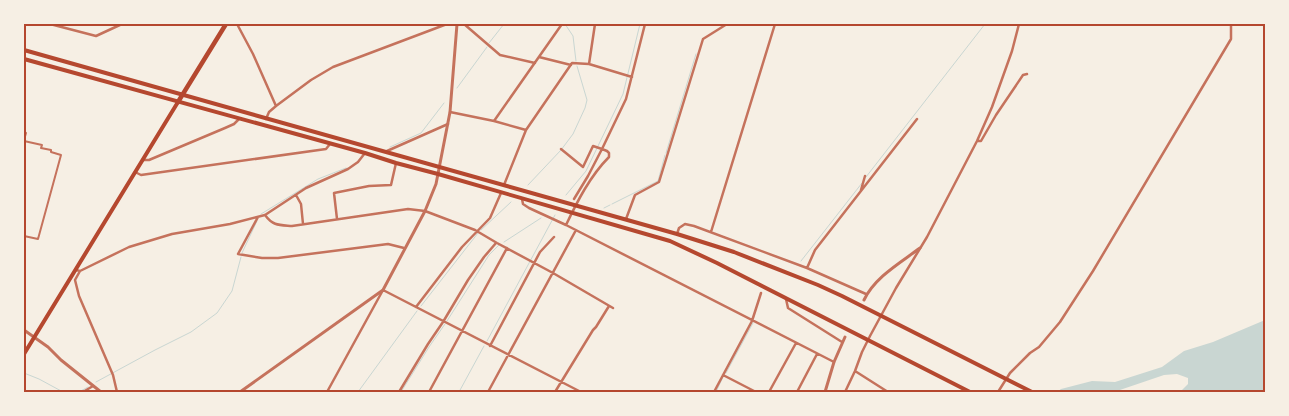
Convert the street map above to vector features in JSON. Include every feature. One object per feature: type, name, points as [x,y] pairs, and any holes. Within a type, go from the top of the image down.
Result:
[{"type":"highway","points":[[178,102],[225,25]]},
{"type":"main road","points":[[24,50],[626,219],[734,252],[818,285],[1032,392]]},
{"type":"main road","points":[[24,58],[670,240],[717,262],[970,392]]},
{"type":"main road","points":[[24,354],[78,270],[178,102]]},
{"type":"street","points":[[50,24],[96,36],[122,24]]},
{"type":"street","points":[[219,24],[225,25]]},
{"type":"street","points":[[237,24],[253,54],[276,106]]},
{"type":"street","points":[[266,119],[269,112],[276,106],[311,80],[333,68],[447,24]]},
{"type":"street","points":[[327,392],[381,294],[436,184],[450,112],[457,24]]},
{"type":"street","points":[[464,24],[500,55],[535,63]]},
{"type":"street","points":[[494,121],[562,24]]},
{"type":"street","points":[[589,64],[595,24]]},
{"type":"street","points":[[574,199],[588,176],[626,99],[630,76],[645,24]]},
{"type":"street","points":[[626,219],[635,195],[659,182],[702,40],[727,24]]},
{"type":"street","points":[[711,232],[775,24]]},
{"type":"street","points":[[845,392],[868,340],[927,237],[977,141],[992,108],[1012,51],[1019,24]]},
{"type":"street","points":[[998,392],[1010,373],[1030,353],[1039,347],[1060,322],[1093,271],[1231,39],[1231,24]]},
{"type":"street","points":[[539,57],[571,65],[572,63],[589,64],[630,76]]},
{"type":"street","points":[[504,185],[526,130],[571,65]]},
{"type":"street","points":[[977,141],[981,141],[1023,75],[1027,74]]},
{"type":"street","points":[[450,112],[526,130]]},
{"type":"street","points":[[142,160],[149,160],[234,124],[239,119]]},
{"type":"street","points":[[807,268],[815,250],[917,119]]},
{"type":"street","points":[[385,152],[448,124]]},
{"type":"street","points":[[24,132],[26,133],[24,140],[61,155],[38,239],[24,236]]},
{"type":"street","points":[[135,172],[141,175],[326,150],[330,144]]},
{"type":"street","points":[[562,149],[583,167],[593,146],[609,153],[609,157],[600,166],[566,225]]},
{"type":"street","points":[[117,392],[112,373],[79,296],[75,280],[78,270],[129,247],[172,234],[230,224],[265,215],[313,185],[348,169],[358,162],[365,153]]},
{"type":"street","points":[[337,219],[334,193],[369,186],[391,185],[396,164]]},
{"type":"street","points":[[861,191],[865,176]]},
{"type":"street","points":[[416,307],[462,247],[490,218],[501,193]]},
{"type":"street","points":[[296,195],[301,204],[303,224]]},
{"type":"street","points":[[522,198],[523,204],[834,362]]},
{"type":"street","points":[[265,215],[270,222],[278,225],[292,226],[408,209],[424,211],[477,231],[613,308]]},
{"type":"street","points":[[258,217],[238,254],[262,258],[286,257],[388,244],[404,248]]},
{"type":"street","points":[[677,234],[679,228],[686,224],[807,268],[866,294]]},
{"type":"street","points":[[488,392],[576,230]]},
{"type":"street","points":[[490,346],[533,263],[554,237]]},
{"type":"street","points":[[398,392],[468,280],[484,257],[497,243]]},
{"type":"street","points":[[429,392],[507,248]]},
{"type":"street","points":[[864,300],[866,294],[880,277],[920,248]]},
{"type":"street","points":[[382,290],[581,392]]},
{"type":"street","points":[[240,392],[382,290]]},
{"type":"street","points":[[714,392],[752,321],[761,293]]},
{"type":"street","points":[[785,298],[788,308],[842,342]]},
{"type":"street","points":[[555,392],[609,306]]},
{"type":"street","points":[[24,330],[48,347],[101,392]]},
{"type":"street","points":[[825,392],[844,337]]},
{"type":"street","points":[[769,392],[796,343]]},
{"type":"street","points":[[797,392],[817,354]]},
{"type":"street","points":[[855,371],[888,392]]},
{"type":"street","points":[[723,375],[756,392]]},
{"type":"street","points":[[83,392],[93,386]]},
{"type":"shaded area","points":[[1265,320],[1265,392],[1180,392],[1188,384],[1188,378],[1177,374],[1164,375],[1114,392],[1057,392],[1061,389],[1092,381],[1115,382],[1162,367],[1184,351],[1213,342]]},
{"type":"waterway","points":[[489,43],[504,24]]},
{"type":"waterway","points":[[565,24],[573,36],[576,61]]},
{"type":"waterway","points":[[566,195],[586,171],[623,94],[640,24]]},
{"type":"waterway","points":[[866,177],[985,24]]},
{"type":"waterway","points":[[457,88],[487,47]]},
{"type":"waterway","points":[[666,153],[696,54]]},
{"type":"waterway","points":[[528,185],[561,150],[573,134],[585,108],[587,100],[577,66]]},
{"type":"waterway","points":[[390,147],[421,133],[444,103]]},
{"type":"waterway","points":[[612,204],[658,181],[665,155]]},
{"type":"waterway","points":[[261,214],[318,179],[346,168]]},
{"type":"waterway","points":[[801,261],[862,183]]},
{"type":"waterway","points":[[481,230],[511,202]]},
{"type":"waterway","points":[[604,208],[610,205]]},
{"type":"waterway","points":[[487,341],[555,215]]},
{"type":"waterway","points":[[504,242],[541,218]]},
{"type":"waterway","points":[[242,253],[257,221]]},
{"type":"waterway","points":[[421,306],[478,233]]},
{"type":"waterway","points":[[447,321],[489,255],[499,245]]},
{"type":"waterway","points":[[96,382],[191,332],[217,313],[232,291],[241,257]]},
{"type":"waterway","points":[[358,392],[417,311]]},
{"type":"waterway","points":[[726,373],[753,323]]},
{"type":"waterway","points":[[401,392],[445,324]]},
{"type":"waterway","points":[[459,392],[484,346]]},
{"type":"waterway","points":[[24,373],[63,392]]},
{"type":"waterway","points":[[716,392],[723,377]]},
{"type":"waterway","points":[[79,392],[88,387]]}]
